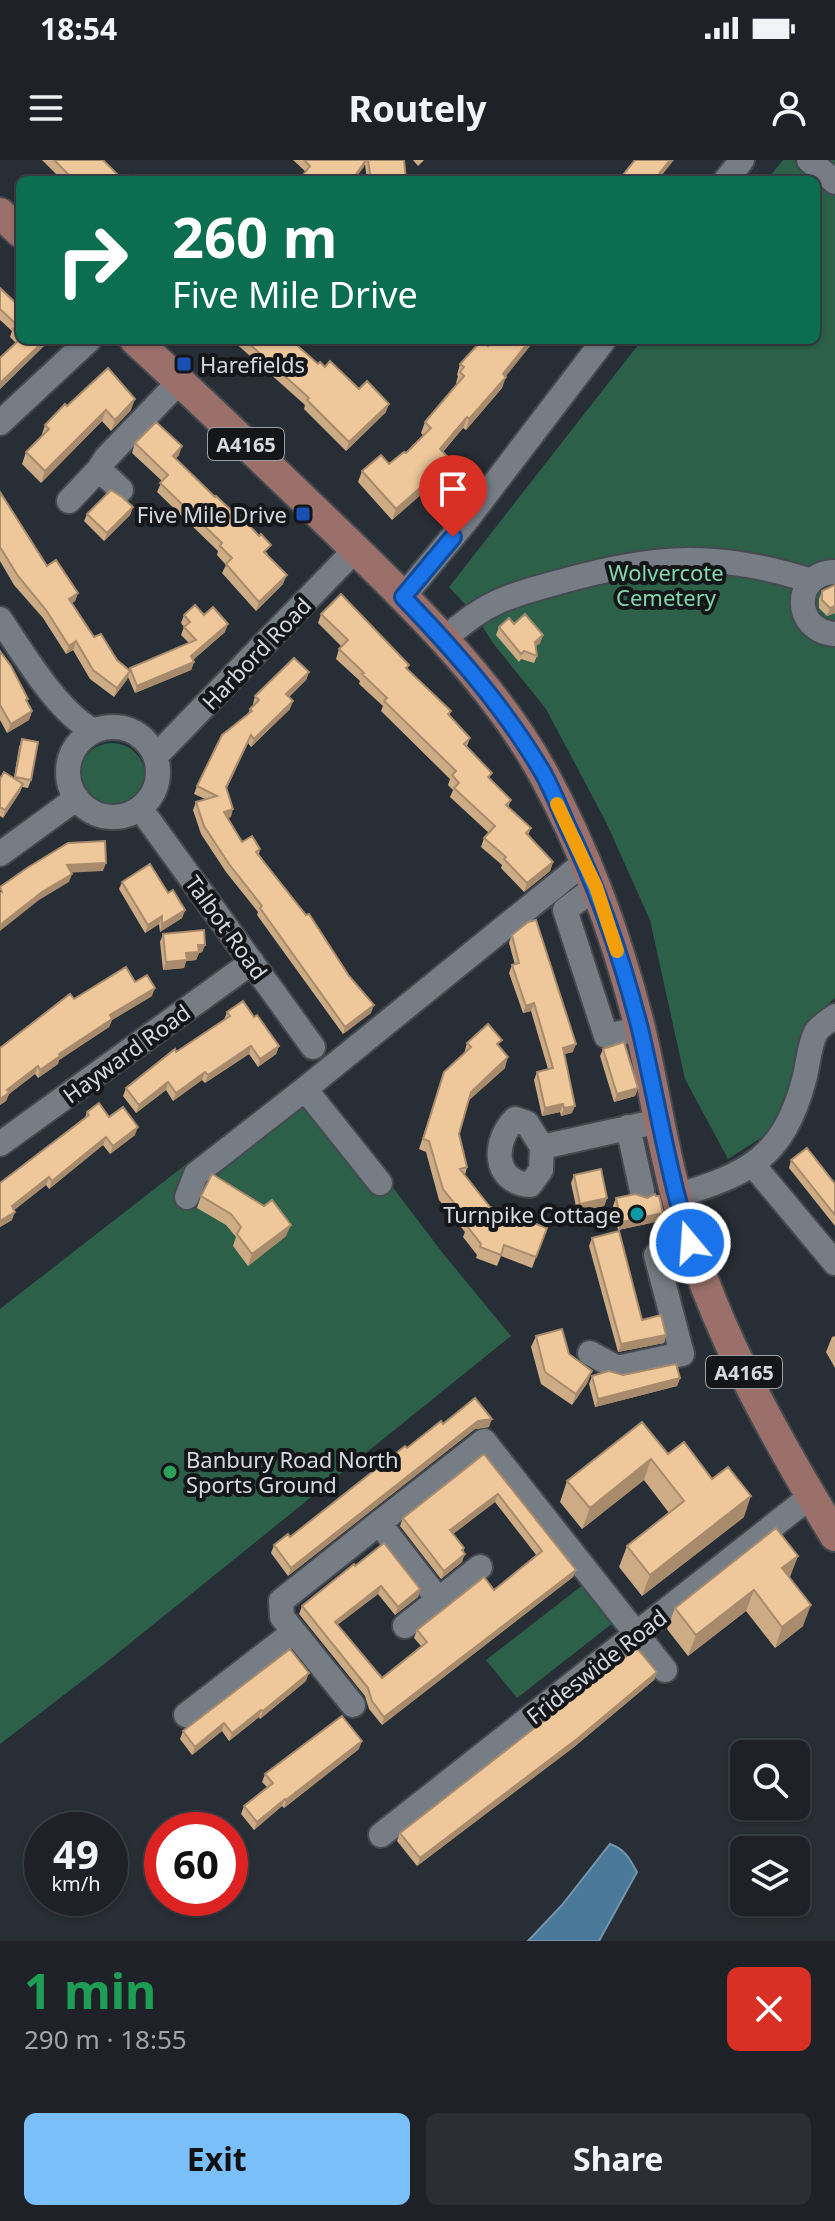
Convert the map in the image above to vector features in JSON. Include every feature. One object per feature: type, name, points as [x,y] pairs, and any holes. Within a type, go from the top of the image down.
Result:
[{"type":"main road","name":"A4165","points":[[139,344],[356,549],[444,640],[490,695],[543,774],[590,874],[640,1029],[676,1196],[690,1243],[732,1348],[771,1429],[835,1536]]},
{"type":"street","points":[[729,176],[742,160]]},
{"type":"street","points":[[809,160],[835,182]]},
{"type":"street","points":[[0,423],[85,344]]},
{"type":"street","points":[[403,597],[469,517],[601,344]]},
{"type":"street","points":[[69,501],[180,381]]},
{"type":"street","points":[[99,469],[121,490]]},
{"type":"street","name":"Harbord Road","points":[[156,756],[356,549]]},
{"type":"street","points":[[444,640],[474,614],[505,596],[620,565],[670,559],[720,561],[767,567],[811,581]]},
{"type":"street","points":[[835,572],[820,575],[811,581],[803,597],[807,619],[816,629],[835,634]]},
{"type":"street","points":[[0,619],[52,693],[84,726],[94,731]]},
{"type":"street","points":[[111,727],[127,729],[146,740],[156,756],[158,782],[151,797],[140,808],[122,816],[107,817],[86,808],[77,798],[69,778],[70,760],[77,745],[94,731],[111,727]]},
{"type":"street","points":[[0,854],[77,798]]},
{"type":"street","name":"Talbot Road","points":[[140,808],[313,1047]]},
{"type":"street","points":[[187,1197],[196,1174],[590,874]]},
{"type":"street","name":"Hayward Road","points":[[0,1144],[252,962]]},
{"type":"street","points":[[676,1196],[718,1183],[754,1166],[785,1133],[803,1084],[817,1031],[835,1016]]},
{"type":"street","points":[[305,1089],[380,1183]]},
{"type":"street","points":[[542,1147],[659,1121]]},
{"type":"street","points":[[628,1127],[642,1191]]},
{"type":"street","points":[[754,1166],[835,1263]]},
{"type":"street","points":[[590,1353],[617,1368],[682,1354],[656,1255],[690,1243]]},
{"type":"street","points":[[353,1705],[282,1617],[281,1601],[484,1441],[665,1670]]},
{"type":"street","name":"Frideswide Road","points":[[381,1835],[811,1496]]},
{"type":"street","points":[[379,1523],[438,1599]]},
{"type":"street","points":[[405,1626],[480,1567]]},
{"type":"street","points":[[186,1715],[294,1632]]},
{"type":"green space","name":"Wolvercote Cemetery","points":[[783,160],[835,160],[835,998],[809,1020],[775,1129],[728,1159],[685,1079],[650,920],[606,822],[546,709],[493,643],[476,616],[449,587],[639,344],[820,344],[820,176],[770,176]]},
{"type":"green space","points":[[112,743],[125,746],[135,753],[142,763],[145,776],[142,789],[135,799],[125,806],[112,809],[99,806],[89,799],[82,789],[79,776],[82,763],[89,753],[99,746]]},
{"type":"green space","name":"Banbury Road North Sports Ground","points":[[305,1072],[445,1256],[511,1336],[103,1665],[0,1744],[0,1309]]},
{"type":"green space","points":[[588,1581],[618,1619],[517,1698],[486,1660]]},
{"type":"water","points":[[610,1844],[623,1852],[637,1872],[599,1941],[528,1941],[562,1905]]},
{"type":"building","points":[[54,160],[103,160],[119,176],[70,176]]},
{"type":"building","points":[[304,160],[366,160],[355,176],[302,176],[310,166]]},
{"type":"building","points":[[368,160],[404,160],[406,176],[370,176]]},
{"type":"building","points":[[635,160],[670,160],[657,176],[622,176]]},
{"type":"building","points":[[0,288],[16,303],[16,324],[0,309]]},
{"type":"building","points":[[16,343],[41,344],[0,383],[0,358]]},
{"type":"building","points":[[249,344],[296,344],[318,364],[320,362],[325,367],[330,361],[359,389],[367,381],[389,404],[349,442],[307,400],[309,398]]},
{"type":"building","points":[[478,344],[527,344],[503,374],[506,377],[440,449],[447,456],[427,477],[429,480],[396,509],[362,471],[381,455],[389,464],[406,453],[431,428],[425,422],[464,376],[460,372],[464,367],[460,364]]},
{"type":"building","points":[[108,368],[135,399],[115,420],[106,410],[45,471],[26,452],[49,429],[45,425],[65,404],[67,406]]},
{"type":"building","points":[[156,422],[182,446],[173,456],[271,545],[264,552],[287,575],[259,602],[226,564],[232,558],[220,546],[222,543],[160,483],[168,475],[135,443]]},
{"type":"building","points":[[111,490],[133,507],[107,533],[87,514]]},
{"type":"building","points":[[0,492],[47,566],[56,560],[78,593],[69,599],[94,637],[101,634],[117,660],[130,671],[117,688],[93,670],[76,641],[69,646],[0,547]]},
{"type":"building","points":[[835,585],[835,606],[830,608],[822,600],[822,591]]},
{"type":"building","points":[[341,594],[409,665],[406,668],[451,711],[448,714],[470,738],[464,744],[492,773],[488,777],[511,800],[506,805],[531,828],[526,833],[553,862],[527,883],[504,859],[506,857],[484,838],[495,826],[454,788],[459,783],[452,775],[456,771],[384,701],[387,698],[339,649],[348,640],[321,614]]},
{"type":"building","points":[[195,605],[204,615],[213,607],[228,624],[191,656],[194,662],[137,686],[130,668],[196,640],[184,627],[190,622],[184,615]]},
{"type":"building","points":[[525,614],[543,635],[535,642],[537,656],[524,651],[521,654],[499,627],[509,618],[514,624]]},
{"type":"building","points":[[0,651],[11,666],[32,711],[11,724],[0,705]]},
{"type":"building","points":[[294,658],[309,672],[286,694],[293,701],[254,739],[251,735],[226,787],[233,809],[224,812],[242,842],[252,836],[260,849],[256,852],[306,915],[309,914],[349,976],[374,1005],[345,1027],[260,908],[262,906],[229,864],[204,826],[196,802],[217,796],[197,786],[222,735],[252,711],[250,709],[259,700],[255,696]]},
{"type":"building","points":[[22,739],[38,742],[31,780],[15,777]]},
{"type":"building","points":[[4,772],[23,784],[5,810],[0,807],[0,779]]},
{"type":"building","points":[[105,841],[106,863],[67,865],[72,874],[42,892],[0,925],[0,887],[68,843]]},
{"type":"building","points":[[150,864],[168,893],[173,890],[185,910],[162,924],[162,916],[148,925],[122,882]]},
{"type":"building","points":[[536,920],[576,1044],[563,1048],[575,1106],[564,1108],[563,1104],[545,1108],[537,1072],[553,1068],[534,1003],[526,1006],[512,965],[519,963],[512,935],[528,922]]},
{"type":"building","points":[[204,930],[205,945],[198,945],[199,952],[186,953],[187,960],[166,962],[163,934]]},
{"type":"building","points":[[126,967],[135,982],[147,975],[155,988],[110,1015],[112,1019],[40,1070],[38,1066],[0,1099],[0,1048],[70,994],[74,999]]},
{"type":"building","points":[[243,1001],[279,1046],[260,1059],[251,1046],[176,1093],[168,1082],[139,1105],[126,1088],[175,1049],[176,1052],[230,1016],[227,1012]]},
{"type":"building","points":[[488,1024],[502,1040],[497,1044],[508,1057],[471,1092],[459,1134],[467,1167],[460,1169],[490,1207],[547,1228],[536,1257],[504,1245],[501,1255],[480,1247],[481,1244],[467,1226],[470,1223],[443,1189],[429,1141],[423,1139],[444,1072],[471,1047],[467,1043]]},
{"type":"building","points":[[624,1042],[638,1088],[617,1094],[603,1049]]},
{"type":"building","points":[[99,1103],[109,1117],[123,1107],[138,1127],[113,1146],[106,1137],[52,1181],[49,1177],[12,1206],[15,1212],[0,1221],[0,1183],[89,1115],[87,1112]]},
{"type":"building","points":[[807,1148],[835,1184],[835,1215],[791,1160]]},
{"type":"building","points":[[601,1169],[607,1198],[580,1204],[574,1175]]},
{"type":"building","points":[[212,1174],[264,1206],[272,1200],[291,1225],[252,1254],[237,1234],[241,1227],[231,1214],[201,1196]]},
{"type":"building","name":"Turnpike Cottage","points":[[635,1194],[647,1198],[655,1194],[659,1196],[663,1213],[621,1222],[616,1198]]},
{"type":"building","points":[[619,1231],[642,1320],[661,1315],[666,1335],[621,1344],[592,1238]]},
{"type":"building","points":[[562,1329],[569,1354],[592,1371],[576,1394],[545,1372],[536,1336]]},
{"type":"building","points":[[676,1364],[680,1378],[598,1399],[592,1376],[609,1371],[623,1375]]},
{"type":"building","points":[[475,1398],[492,1419],[478,1421],[291,1568],[274,1545],[288,1534],[290,1537],[405,1446],[407,1448],[441,1421],[443,1424]]},
{"type":"building","points":[[642,1422],[668,1454],[684,1442],[712,1479],[728,1467],[751,1496],[650,1575],[627,1546],[684,1501],[651,1459],[590,1508],[567,1481]]},
{"type":"building","points":[[484,1454],[576,1570],[384,1717],[372,1701],[368,1688],[302,1606],[384,1543],[420,1589],[398,1607],[381,1586],[335,1622],[382,1678],[427,1642],[417,1630],[484,1577],[494,1590],[542,1551],[498,1494],[450,1530],[465,1554],[444,1571],[403,1518]]},
{"type":"building","points":[[776,1528],[798,1556],[782,1568],[811,1605],[782,1627],[754,1590],[696,1635],[675,1608]]},
{"type":"building","points":[[637,1648],[657,1672],[577,1739],[420,1858],[400,1833]]},
{"type":"building","points":[[290,1649],[309,1673],[232,1733],[224,1723],[195,1747],[183,1731]]},
{"type":"building","points":[[342,1716],[362,1741],[257,1822],[244,1806],[273,1783],[265,1774]]},
{"type":"slow traffic","points":[[557,804],[596,887],[617,951]]},
{"type":"place","name":"Harefields","points":[[184,364]]},
{"type":"place","name":"Five Mile Drive","points":[[303,514]]},
{"type":"place","name":"Turnpike Cottage","points":[[637,1214]]},
{"type":"place","name":"Banbury Road North Sports Ground","points":[[170,1472]]},
{"type":"route","points":[[453,537],[403,597],[490,695],[543,774],[585,862],[596,887],[640,1029],[676,1196],[690,1243]]}]
